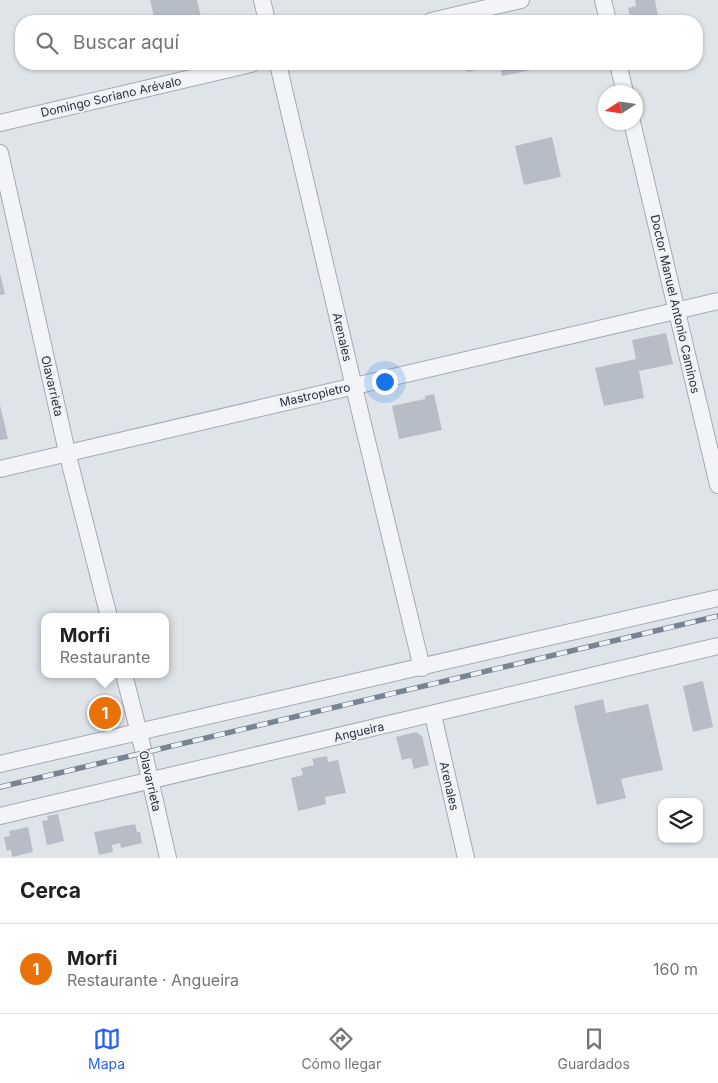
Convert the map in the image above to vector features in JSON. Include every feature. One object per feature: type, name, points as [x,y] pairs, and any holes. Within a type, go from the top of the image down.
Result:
[{"type":"street","points":[[262,0],[266,15]]},
{"type":"street","points":[[457,15],[521,0]]},
{"type":"street","points":[[603,0],[607,15]]},
{"type":"street","name":"Domingo Soriano Arévalo","points":[[0,123],[225,70]]},
{"type":"street","name":"Arenales","points":[[279,70],[422,668]]},
{"type":"street","points":[[620,70],[623,85]]},
{"type":"street","name":"Doctor Manuel Antonio Caminos","points":[[634,130],[718,485]]},
{"type":"street","name":"Olavarrieta","points":[[0,153],[67,452],[108,613]]},
{"type":"street","name":"Mastropietro","points":[[0,469],[718,301]]},
{"type":"street","points":[[0,764],[422,668],[718,598]]},
{"type":"street","name":"Angueira","points":[[0,816],[718,646]]},
{"type":"street","name":"Olavarrieta","points":[[125,678],[168,858]]},
{"type":"street","name":"Arenales","points":[[433,715],[466,858]]},
{"type":"building","points":[[150,0],[197,0],[201,15],[154,15]]},
{"type":"building","points":[[635,0],[655,0],[658,15],[630,15],[628,8],[636,6]]},
{"type":"building","points":[[501,70],[531,70],[502,76]]},
{"type":"building","points":[[552,137],[561,177],[524,185],[515,146]]},
{"type":"building","points":[[0,274],[5,294],[0,295]]},
{"type":"building","points":[[666,333],[673,364],[639,371],[644,398],[604,406],[595,368],[636,359],[632,340]]},
{"type":"building","points":[[434,394],[442,430],[399,439],[392,406],[425,399],[425,396]]},
{"type":"building","points":[[0,405],[8,439],[0,440]]},
{"type":"building","points":[[703,681],[713,727],[693,732],[683,686]]},
{"type":"building","points":[[603,699],[606,713],[648,704],[663,770],[621,779],[626,798],[597,805],[574,706]]},
{"type":"building","points":[[416,732],[422,736],[429,765],[414,769],[411,758],[402,760],[396,737]]},
{"type":"building","points":[[327,756],[328,762],[338,760],[346,793],[325,797],[326,804],[298,811],[291,778],[303,775],[301,768],[314,765],[312,759]]},
{"type":"building","points":[[58,814],[64,841],[47,845],[42,821],[48,820],[47,816]]},
{"type":"building","points":[[135,824],[137,832],[140,832],[142,843],[121,848],[120,843],[112,845],[113,852],[99,855],[94,832]]},
{"type":"building","points":[[28,827],[33,852],[12,857],[11,850],[7,851],[4,837],[10,836],[9,831]]},
{"type":"railway","points":[[0,787],[718,616]]},
{"type":"place","name":"Morfi","points":[[105,713]]}]
